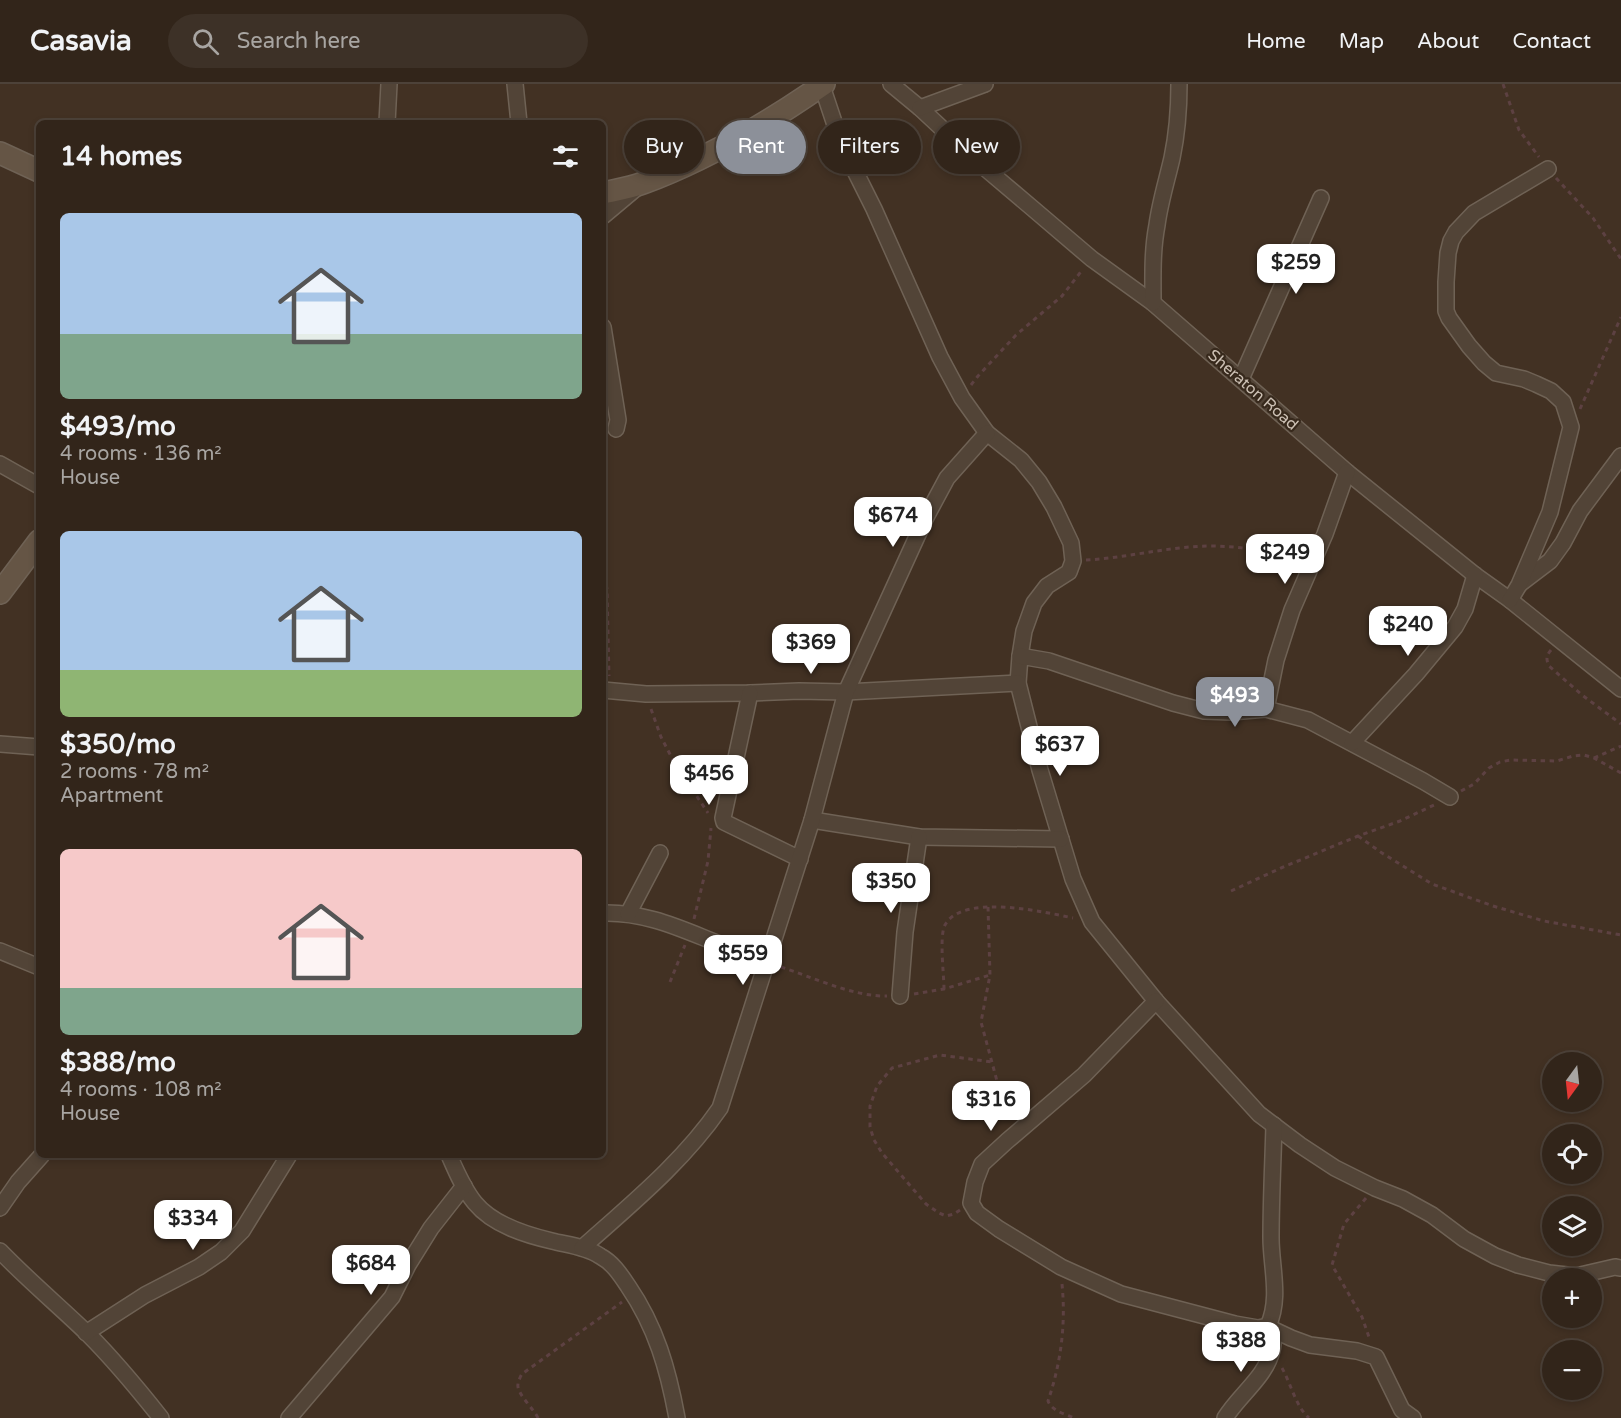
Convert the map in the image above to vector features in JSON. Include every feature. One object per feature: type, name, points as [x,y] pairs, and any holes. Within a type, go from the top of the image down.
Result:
[{"type":"main road","points":[[606,193],[642,184],[701,158],[744,136],[823,85]]},
{"type":"main road","points":[[0,153],[36,170]]},
{"type":"main road","points":[[0,593],[36,545]]},
{"type":"street","points":[[387,120],[389,84]]},
{"type":"street","points":[[515,84],[519,120]]},
{"type":"street","name":"Sheraton Road","points":[[891,84],[979,163],[1092,259],[1153,303],[1347,472],[1621,689]]},
{"type":"street","points":[[920,108],[985,84]]},
{"type":"street","points":[[1153,303],[1153,254],[1156,228],[1172,157],[1179,103],[1179,84]]},
{"type":"street","points":[[823,85],[841,143],[874,209],[940,357],[962,398],[987,433],[1021,460],[1039,482],[1071,543],[1073,561],[1069,572],[1047,586],[1034,603],[1024,631],[1018,683],[1040,770],[1061,838],[1074,879],[1092,922],[1156,1001],[1258,1114],[1335,1168],[1403,1199],[1432,1215],[1464,1239],[1495,1256],[1518,1265],[1549,1273],[1576,1276],[1615,1267],[1621,1268]]},
{"type":"street","points":[[1510,600],[1519,585],[1550,512],[1571,427],[1563,402],[1551,391],[1524,379],[1496,373],[1484,363],[1454,326],[1446,311],[1448,253],[1456,232],[1474,213],[1548,169]]},
{"type":"street","points":[[606,214],[642,184]]},
{"type":"street","points":[[1240,378],[1321,198]]},
{"type":"street","points":[[606,346],[618,420],[616,429]]},
{"type":"street","points":[[582,1248],[662,1175],[706,1129],[720,1108],[812,820],[846,692],[930,508],[947,478],[987,433]]},
{"type":"street","points":[[1519,585],[1550,561],[1563,543],[1580,511],[1621,456]]},
{"type":"street","points":[[0,464],[36,484]]},
{"type":"street","points":[[1266,709],[1276,660],[1292,610],[1335,509],[1347,472]]},
{"type":"street","points":[[1352,742],[1416,674],[1455,627],[1465,609],[1475,575]]},
{"type":"street","points":[[1020,656],[1049,661],[1204,711],[1231,712],[1266,709],[1308,720],[1352,742],[1450,798]]},
{"type":"street","points":[[606,690],[646,694],[846,692],[1018,683]]},
{"type":"street","points":[[750,693],[724,822],[800,859]]},
{"type":"street","points":[[0,744],[36,747]]},
{"type":"street","points":[[812,820],[919,837],[1061,838]]},
{"type":"street","points":[[900,996],[905,932],[919,837]]},
{"type":"street","points":[[628,914],[660,853]]},
{"type":"street","points":[[606,913],[648,917],[767,963]]},
{"type":"street","points":[[0,951],[36,966]]},
{"type":"street","points":[[1156,1001],[1084,1074],[982,1164],[975,1182],[971,1203],[977,1213],[1060,1268],[1121,1294],[1235,1324],[1271,1328],[1310,1345],[1357,1351],[1376,1357],[1402,1410],[1413,1418]]},
{"type":"street","points":[[1225,1418],[1253,1384],[1267,1364],[1272,1351],[1271,1328],[1275,1303],[1271,1239],[1274,1125]]},
{"type":"street","points":[[0,1208],[18,1182],[39,1158]]},
{"type":"street","points":[[86,1333],[221,1252],[242,1231],[288,1158]]},
{"type":"street","points":[[450,1158],[476,1204],[493,1218],[512,1229],[598,1254],[614,1265],[634,1294],[661,1351],[677,1418]]},
{"type":"street","points":[[290,1418],[392,1297],[408,1265],[431,1228],[464,1186]]},
{"type":"street","points":[[0,1251],[116,1363],[161,1418]]},
{"type":"path","points":[[962,398],[978,376],[1016,335],[1062,296],[1092,259]]},
{"type":"path","points":[[1571,427],[1621,317]]},
{"type":"path","points":[[1073,561],[1110,559],[1206,546],[1274,552],[1312,566]]},
{"type":"path","points":[[606,584],[606,690]]},
{"type":"path","points":[[1560,640],[1547,655],[1546,660],[1549,666],[1563,680],[1621,724]]},
{"type":"path","points":[[646,694],[674,762],[710,817]]},
{"type":"path","points":[[1594,758],[1621,746]]},
{"type":"path","points":[[1231,891],[1450,798],[1474,784],[1489,768],[1500,762],[1511,760],[1557,761],[1584,755],[1621,773]]},
{"type":"path","points":[[670,982],[691,932],[708,861],[711,829]]},
{"type":"path","points":[[1358,836],[1432,884],[1544,921],[1621,935]]},
{"type":"path","points":[[944,989],[944,927],[950,917],[968,909],[988,907],[1027,909],[1092,922]]},
{"type":"path","points":[[988,907],[990,975],[981,1022],[997,1081],[1007,1095],[1034,1118]]},
{"type":"path","points":[[767,963],[845,988],[879,996],[900,996],[944,989],[990,975]]},
{"type":"path","points":[[971,1203],[954,1214],[946,1216],[926,1204],[882,1153],[874,1140],[870,1127],[870,1106],[878,1086],[892,1068],[940,1055],[992,1062]]},
{"type":"path","points":[[1375,1188],[1344,1224],[1332,1265],[1362,1317],[1376,1357]]},
{"type":"path","points":[[1060,1268],[1064,1308],[1061,1353],[1048,1401],[1054,1409],[1074,1418]]},
{"type":"path","points":[[538,1418],[518,1390],[522,1374],[634,1294]]},
{"type":"path","points":[[1272,1351],[1287,1377],[1301,1412],[1309,1418]]}]
